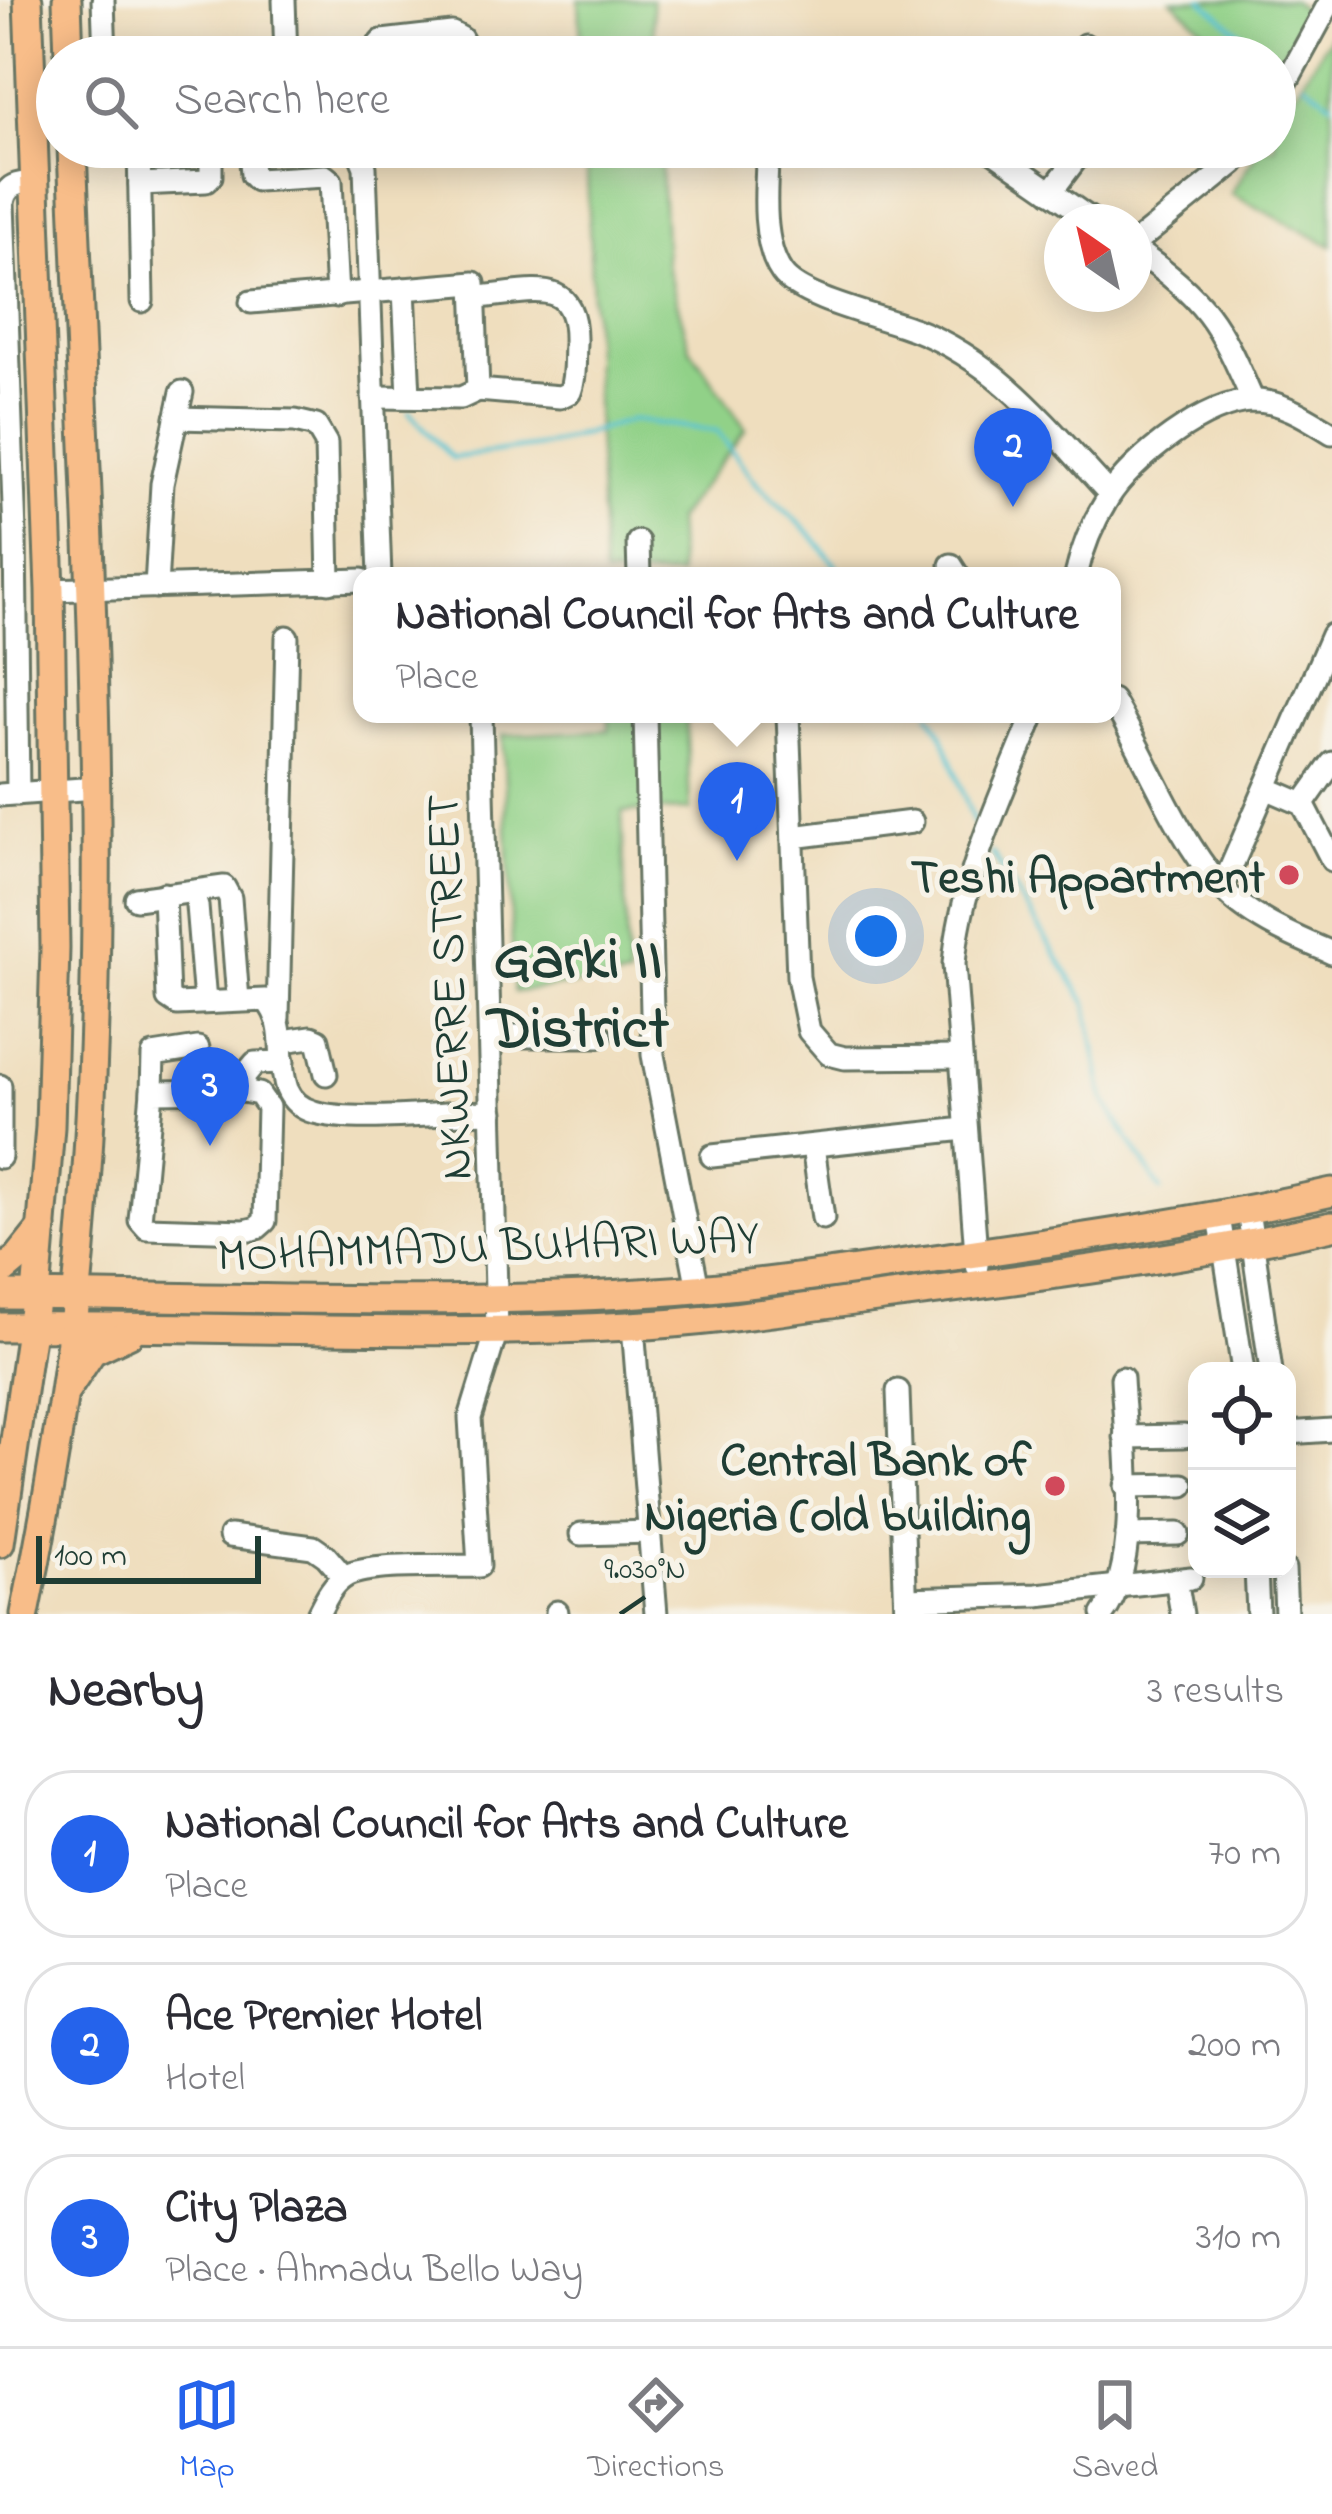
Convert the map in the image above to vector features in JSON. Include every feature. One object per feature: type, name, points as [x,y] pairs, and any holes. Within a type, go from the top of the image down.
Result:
[{"type":"main road","points":[[28,0],[36,68]]},
{"type":"main road","points":[[67,0],[68,36]]},
{"type":"main road","points":[[0,1543],[36,1295],[53,1037],[54,791],[35,182],[39,168]]},
{"type":"main road","points":[[25,1614],[72,1328],[89,1125],[96,788],[73,168]]},
{"type":"main road","name":"MOHAMMADU BUHARI WAY","points":[[0,1295],[497,1299],[698,1289],[1219,1216],[1332,1192]]},
{"type":"main road","name":"MOHAMMADU BUHARI WAY","points":[[0,1327],[497,1330],[632,1326],[979,1284],[1224,1248],[1332,1226]]},
{"type":"main road","points":[[0,1273],[42,1228]]},
{"type":"main road","points":[[81,1235],[107,1280],[130,1299]]},
{"type":"main road","points":[[59,1410],[77,1369],[92,1352],[142,1329]]},
{"type":"main road","points":[[0,1378],[20,1411]]},
{"type":"street","points":[[103,0],[105,36]]},
{"type":"street","points":[[284,0],[285,36]]},
{"type":"street","points":[[1296,65],[1326,10]]},
{"type":"street","points":[[417,36],[452,32],[458,36]]},
{"type":"street","points":[[140,168],[142,301]]},
{"type":"street","points":[[140,184],[206,181],[211,168]]},
{"type":"street","points":[[252,168],[256,180],[325,176],[331,181],[337,296]]},
{"type":"street","points":[[365,168],[380,567]]},
{"type":"street","points":[[768,168],[773,257],[789,281],[971,355],[1026,403],[1110,494]]},
{"type":"street","points":[[1017,168],[1069,204]]},
{"type":"street","points":[[1052,192],[1070,168]]},
{"type":"street","points":[[1152,232],[1227,168]]},
{"type":"street","points":[[35,182],[11,186],[3,203],[15,534],[7,632],[9,794],[96,788]]},
{"type":"street","points":[[1152,262],[1213,317],[1253,400]]},
{"type":"street","points":[[251,302],[471,282],[477,286],[478,389]]},
{"type":"street","points":[[404,289],[409,396]]},
{"type":"street","points":[[373,397],[461,398],[478,389],[560,397],[570,392],[576,321],[569,302],[558,293],[477,297]]},
{"type":"street","points":[[156,587],[162,484],[182,392]]},
{"type":"street","points":[[1078,567],[1110,494],[1152,450],[1204,415],[1253,400],[1298,412],[1332,434]]},
{"type":"street","points":[[176,418],[295,422],[316,426],[323,433],[329,582]]},
{"type":"street","points":[[638,542],[639,567]]},
{"type":"street","points":[[50,590],[353,581]]},
{"type":"street","points":[[7,632],[51,634]]},
{"type":"street","points":[[1222,888],[1332,635]]},
{"type":"street","points":[[287,637],[274,1011],[287,1089],[297,1105],[316,1113],[492,1112]]},
{"type":"street","points":[[1121,716],[1222,888],[1249,911],[1332,953]]},
{"type":"street","name":"NKWERRE STREET","points":[[344,1577],[364,1570],[479,1566],[470,1418],[497,1330],[481,723]]},
{"type":"street","points":[[645,723],[653,1054],[698,1289]]},
{"type":"street","points":[[788,723],[798,977],[808,1031],[829,1054],[845,1058],[959,1057]]},
{"type":"street","points":[[979,1284],[954,964],[966,885],[1030,723]]},
{"type":"street","points":[[1303,804],[1332,763]]},
{"type":"street","points":[[1265,788],[1303,804],[1332,860]]},
{"type":"street","points":[[793,837],[912,822]]},
{"type":"street","points":[[136,899],[220,886],[229,892],[238,1000]]},
{"type":"street","points":[[164,894],[169,998],[177,1004],[258,998],[274,1011]]},
{"type":"street","points":[[197,906],[206,1003]]},
{"type":"street","points":[[490,1036],[601,1036]]},
{"type":"street","points":[[242,1091],[245,1075],[256,1063],[311,1037],[317,1040],[326,1074]]},
{"type":"street","points":[[152,1092],[259,1094],[268,1106],[265,1221],[257,1228],[142,1225],[153,1055],[198,1048]]},
{"type":"street","points":[[0,1086],[0,1156]]},
{"type":"street","points":[[712,1156],[965,1129]]},
{"type":"street","points":[[813,1146],[823,1218]]},
{"type":"street","points":[[1248,1210],[1270,1362]]},
{"type":"street","points":[[1219,1216],[1243,1362]]},
{"type":"street","points":[[632,1326],[656,1614]]},
{"type":"street","points":[[1107,1613],[1121,1584],[1127,1535],[1122,1378]]},
{"type":"street","points":[[898,1391],[906,1606],[1064,1603],[1121,1584],[1183,1579],[1182,1614]]},
{"type":"street","points":[[1296,1432],[1332,1430]]},
{"type":"street","points":[[1125,1437],[1184,1436]]},
{"type":"street","points":[[1126,1486],[1183,1485]]},
{"type":"street","points":[[580,1534],[650,1532]]},
{"type":"street","points":[[1127,1535],[1178,1534]]},
{"type":"street","points":[[230,1536],[313,1547],[326,1556],[344,1577],[327,1594],[318,1614]]},
{"type":"street","points":[[1256,1578],[1258,1614]]},
{"type":"street","points":[[1284,1578],[1286,1614]]},
{"type":"green space","points":[[579,0],[652,0],[654,36],[581,36]]},
{"type":"green space","points":[[1172,0],[1293,0],[1309,15],[1295,36],[1212,36]]},
{"type":"green space","points":[[1332,33],[1332,246],[1231,194],[1247,168],[1296,168],[1296,90]]},
{"type":"green space","points":[[587,168],[661,168],[666,264],[690,348],[746,429],[676,520],[679,567],[603,567]]},
{"type":"green space","points":[[609,723],[686,723],[690,810],[622,812],[628,978],[514,992],[503,735],[609,730]]},
{"type":"waterway","points":[[1202,0],[1244,36]]},
{"type":"waterway","points":[[1304,83],[1332,103]]},
{"type":"waterway","points":[[409,412],[452,458],[546,445],[632,420],[717,431],[757,484],[810,533],[837,567]]},
{"type":"waterway","points":[[935,723],[976,829]]},
{"type":"waterway","points":[[992,853],[1087,1004],[1104,1100],[1161,1190]]},
{"type":"place","name":"Ace Premier Hotel","points":[[1013,507]]},
{"type":"place","name":"National Council for Arts and Culture","points":[[737,861]]},
{"type":"place","name":"Teshi Appartment","points":[[1289,875]]},
{"type":"place","name":"City Plaza","points":[[210,1146]]},
{"type":"place","name":"Central Bank of Nigeria (old building","points":[[1055,1486]]},
{"type":"district","name":"Garki II District","points":[[578,990]]}]
